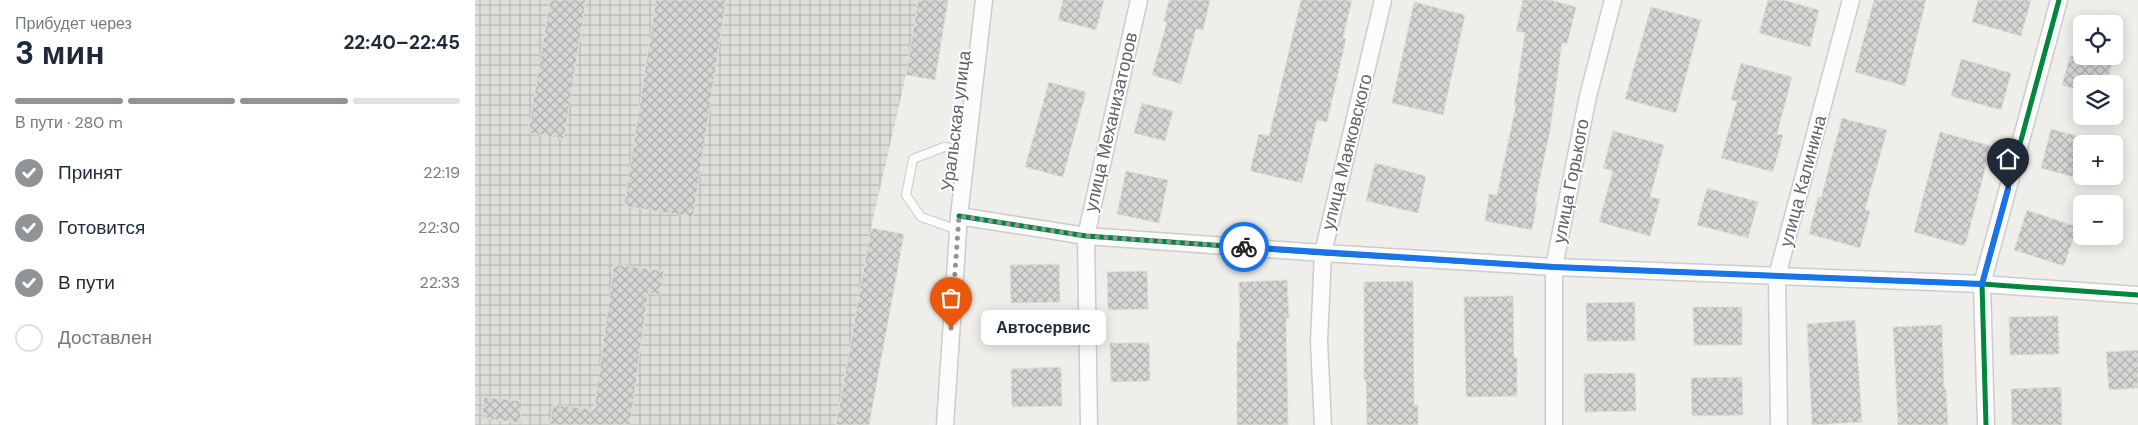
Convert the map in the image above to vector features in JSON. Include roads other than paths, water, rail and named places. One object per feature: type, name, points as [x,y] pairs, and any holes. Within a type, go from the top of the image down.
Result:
[{"type":"street","name":"Уральская улица","points":[[945,425],[958,223],[984,0]]},
{"type":"street","name":"улица Механизаторов","points":[[1089,425],[1086,236],[1139,0]]},
{"type":"street","name":"улица Маяковского","points":[[1323,425],[1319,342],[1323,253],[1383,0]]},
{"type":"street","name":"улица Горького","points":[[1554,425],[1554,267],[1588,96],[1613,0]]},
{"type":"street","name":"улица Калинина","points":[[1779,425],[1777,276],[1851,0]]},
{"type":"street","points":[[1987,425],[1982,284],[2059,0]]},
{"type":"street","points":[[958,223],[1086,236],[1323,253],[1554,267],[1982,284],[2138,295]]},
{"type":"lane","points":[[958,223],[921,217],[906,195],[913,159],[944,147],[967,150]]},
{"type":"place","name":"Автосервис","points":[[951,328]]}]
